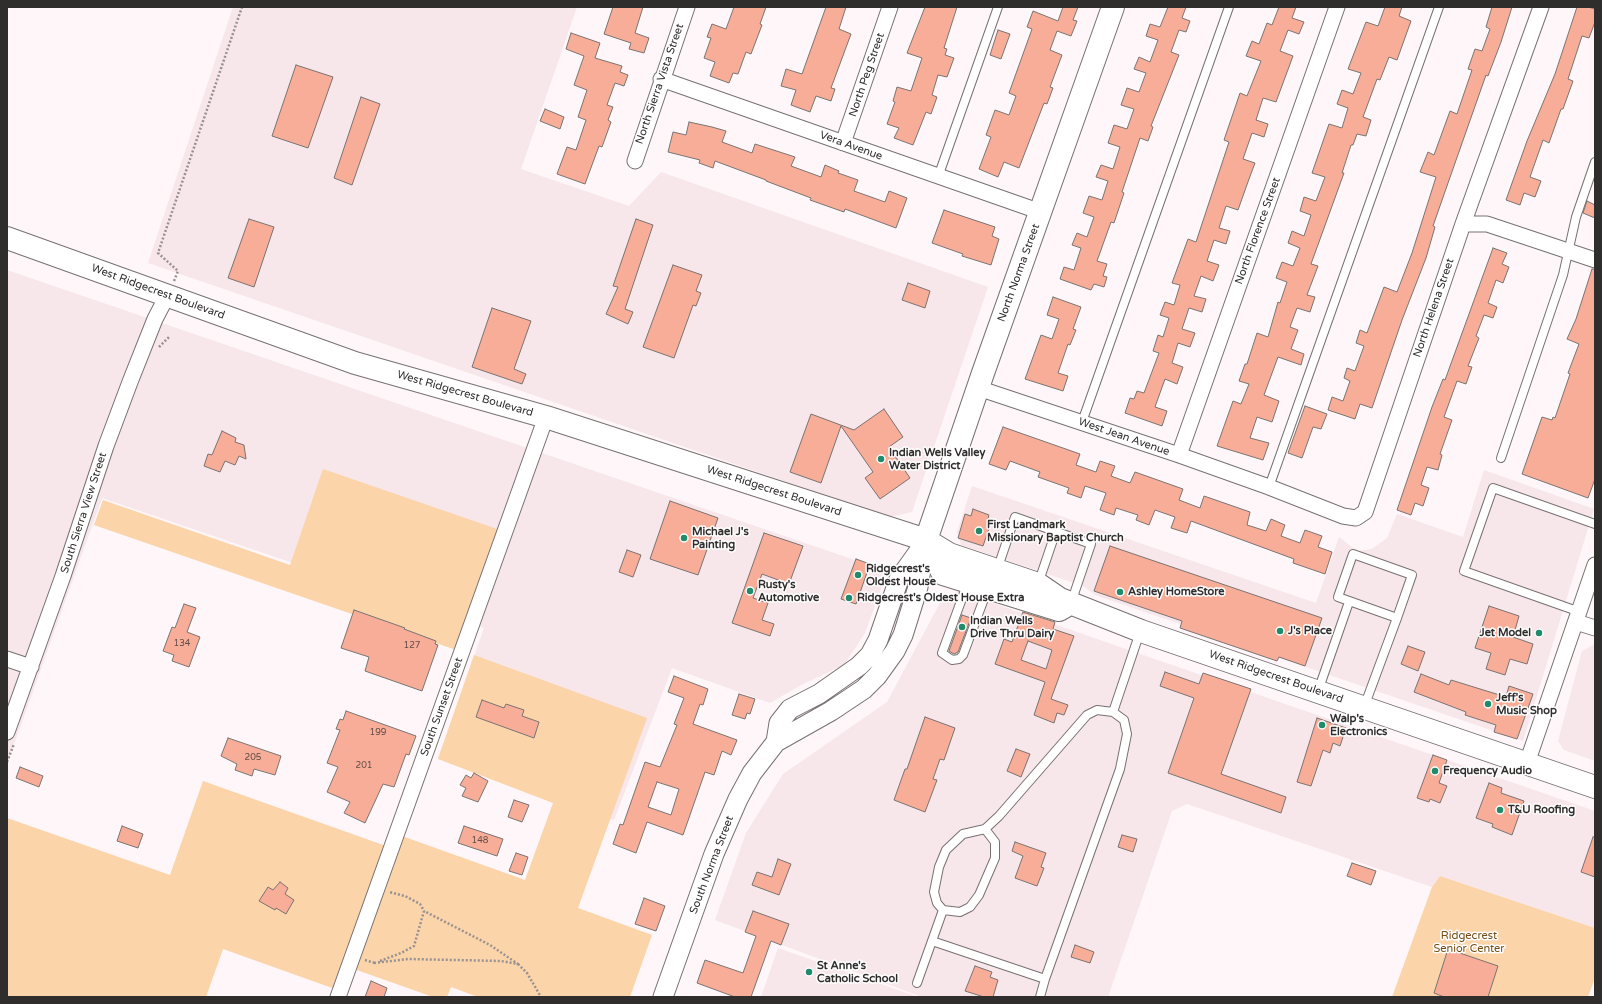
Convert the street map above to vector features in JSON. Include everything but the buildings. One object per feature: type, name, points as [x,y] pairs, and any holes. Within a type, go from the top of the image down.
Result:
[{"type":"main road","name":"North Norma Street","points":[[926,540],[978,388],[1113,7]]},
{"type":"main road","name":"West Ridgecrest Boulevard","points":[[7,238],[355,363],[546,417],[926,540],[949,554],[979,580],[1059,610],[1071,604]]},
{"type":"main road","name":"West Ridgecrest Boulevard","points":[[926,540],[943,574],[979,580],[1038,584],[1060,599],[1141,631],[1595,787]]},
{"type":"street","name":"North Sierra Vista Street","points":[[635,161],[661,79],[687,7]]},
{"type":"street","name":"North Peg Street","points":[[842,143],[890,7]]},
{"type":"street","name":"North Florence Street","points":[[1179,455],[1337,7]]},
{"type":"street","name":"North Helena Street","points":[[1269,487],[1343,516],[1356,518],[1365,512],[1463,224],[1541,7]]},
{"type":"street","name":"Vera Avenue","points":[[661,79],[1041,212]]},
{"type":"street","points":[[1463,224],[1487,224],[1595,260]]},
{"type":"street","name":"South Sierra View Street","points":[[7,732],[31,667],[108,439],[141,355],[167,296]]},
{"type":"street","name":"West Jean Avenue","points":[[978,388],[1082,422],[1269,487]]},
{"type":"street","name":"South Sunset Street","points":[[338,997],[546,417]]},
{"type":"street","name":"South Norma Street","points":[[663,997],[714,854],[752,773],[776,742],[831,711],[864,688],[877,676],[895,651],[903,635],[918,587],[926,540]]},
{"type":"street","points":[[1527,763],[1595,566]]},
{"type":"street","points":[[1578,617],[1595,628]]},
{"type":"street","points":[[7,659],[31,667]]},
{"type":"lane","points":[[938,177],[998,7]]},
{"type":"lane","points":[[1082,422],[1228,7]]},
{"type":"lane","points":[[1269,487],[1439,7]]},
{"type":"lane","points":[[1501,458],[1563,275],[1567,250],[1576,217],[1595,162]]},
{"type":"lane","points":[[1578,617],[1464,571],[1493,488],[1595,524]]},
{"type":"lane","points":[[979,580],[962,658],[952,660],[942,653],[943,638],[979,580],[1015,517],[1091,544],[1071,604]]},
{"type":"lane","points":[[1038,584],[1056,532]]},
{"type":"lane","points":[[1364,708],[1397,618],[1412,575],[1353,554],[1338,597],[1397,618]]},
{"type":"lane","points":[[1318,692],[1349,602]]},
{"type":"lane","points":[[1113,712],[1141,631]]},
{"type":"lane","points":[[985,829],[995,842],[995,858],[980,895],[970,907],[960,912],[943,910],[936,903],[934,892],[946,850],[963,834],[985,829],[999,816],[1086,715],[1098,710],[1113,712],[1124,720],[1127,734],[1120,770],[1045,979],[1040,997]]},
{"type":"lane","points":[[917,983],[943,910]]},
{"type":"lane","points":[[932,941],[1045,979]]},
{"type":"path","points":[[167,296],[178,271],[158,253],[242,7]]},
{"type":"path","points":[[377,889],[405,896],[420,904],[424,911],[490,945],[518,964],[527,973],[541,997]]},
{"type":"path","points":[[374,963],[401,953],[414,946],[424,911]]},
{"type":"path","points":[[353,956],[374,963],[408,959],[501,961],[518,964]]},
{"type":"shaded area","points":[[233,7],[577,7],[521,169],[629,206],[661,172],[988,287],[912,512],[889,517],[148,263]]},
{"type":"shaded area","points":[[7,270],[881,569],[885,578],[865,633],[844,665],[803,684],[770,703],[672,668],[614,820],[438,758],[484,628],[102,498],[7,764]]},
{"type":"shaded area","points":[[1484,470],[1594,509],[1523,741],[1095,595],[1083,586],[961,545],[957,532],[972,486],[1316,603],[1339,537],[1357,551],[1372,549],[1387,538],[1397,514],[1463,537]]},
{"type":"shaded area","points":[[958,591],[1595,811],[1595,928],[1440,876],[1432,887],[1187,804],[1172,811],[1108,997],[922,997],[715,920],[746,833],[783,774],[887,702],[941,601]]},
{"type":"shaded area","points":[[1595,644],[1595,761],[1564,750],[1558,741],[1582,651]]},
{"type":"shaded area","name":"St Anne's Catholic School","points":[[778,948],[918,997],[761,997]]},
{"type":"green space","points":[[323,469],[500,530],[459,651],[94,525],[103,500],[290,565]]},
{"type":"green space","points":[[474,655],[647,718],[578,908],[652,935],[630,997],[478,997],[451,987],[447,997],[433,997],[354,969],[402,836],[525,880],[553,803],[438,759]]},
{"type":"green space","points":[[203,781],[386,846],[335,989],[223,949],[206,997],[7,997],[7,818],[170,875]]},
{"type":"green space","name":"Ridgecrest Senior Center","points":[[1440,876],[1595,928],[1595,978],[1588,997],[1392,997],[1432,887]]},
{"type":"place","name":"Indian Wells Valley Water District","points":[[881,459]]},
{"type":"place","name":"First Landmark Missionary Baptist Church","points":[[979,531]]},
{"type":"place","name":"Michael J's Painting","points":[[684,538]]},
{"type":"place","name":"Ridgecrest's Oldest House","points":[[858,575]]},
{"type":"place","name":"Rusty's Automotive","points":[[750,591]]},
{"type":"place","name":"Ashley HomeStore","points":[[1120,592]]},
{"type":"place","name":"Ridgecrest's Oldest House Extra","points":[[849,598]]},
{"type":"place","name":"Indian Wells Drive Thru Dairy","points":[[962,627]]},
{"type":"place","name":"J's Place","points":[[1280,631]]},
{"type":"place","name":"Jet Model","points":[[1539,633]]},
{"type":"place","name":"Jeff's Music Shop","points":[[1488,704]]},
{"type":"place","name":"Walp's Electronics","points":[[1322,725]]},
{"type":"place","name":"Frequency Audio","points":[[1435,771]]},
{"type":"place","name":"T&U Roofing","points":[[1500,810]]},
{"type":"place","name":"St Anne's Catholic School","points":[[809,972]]}]
